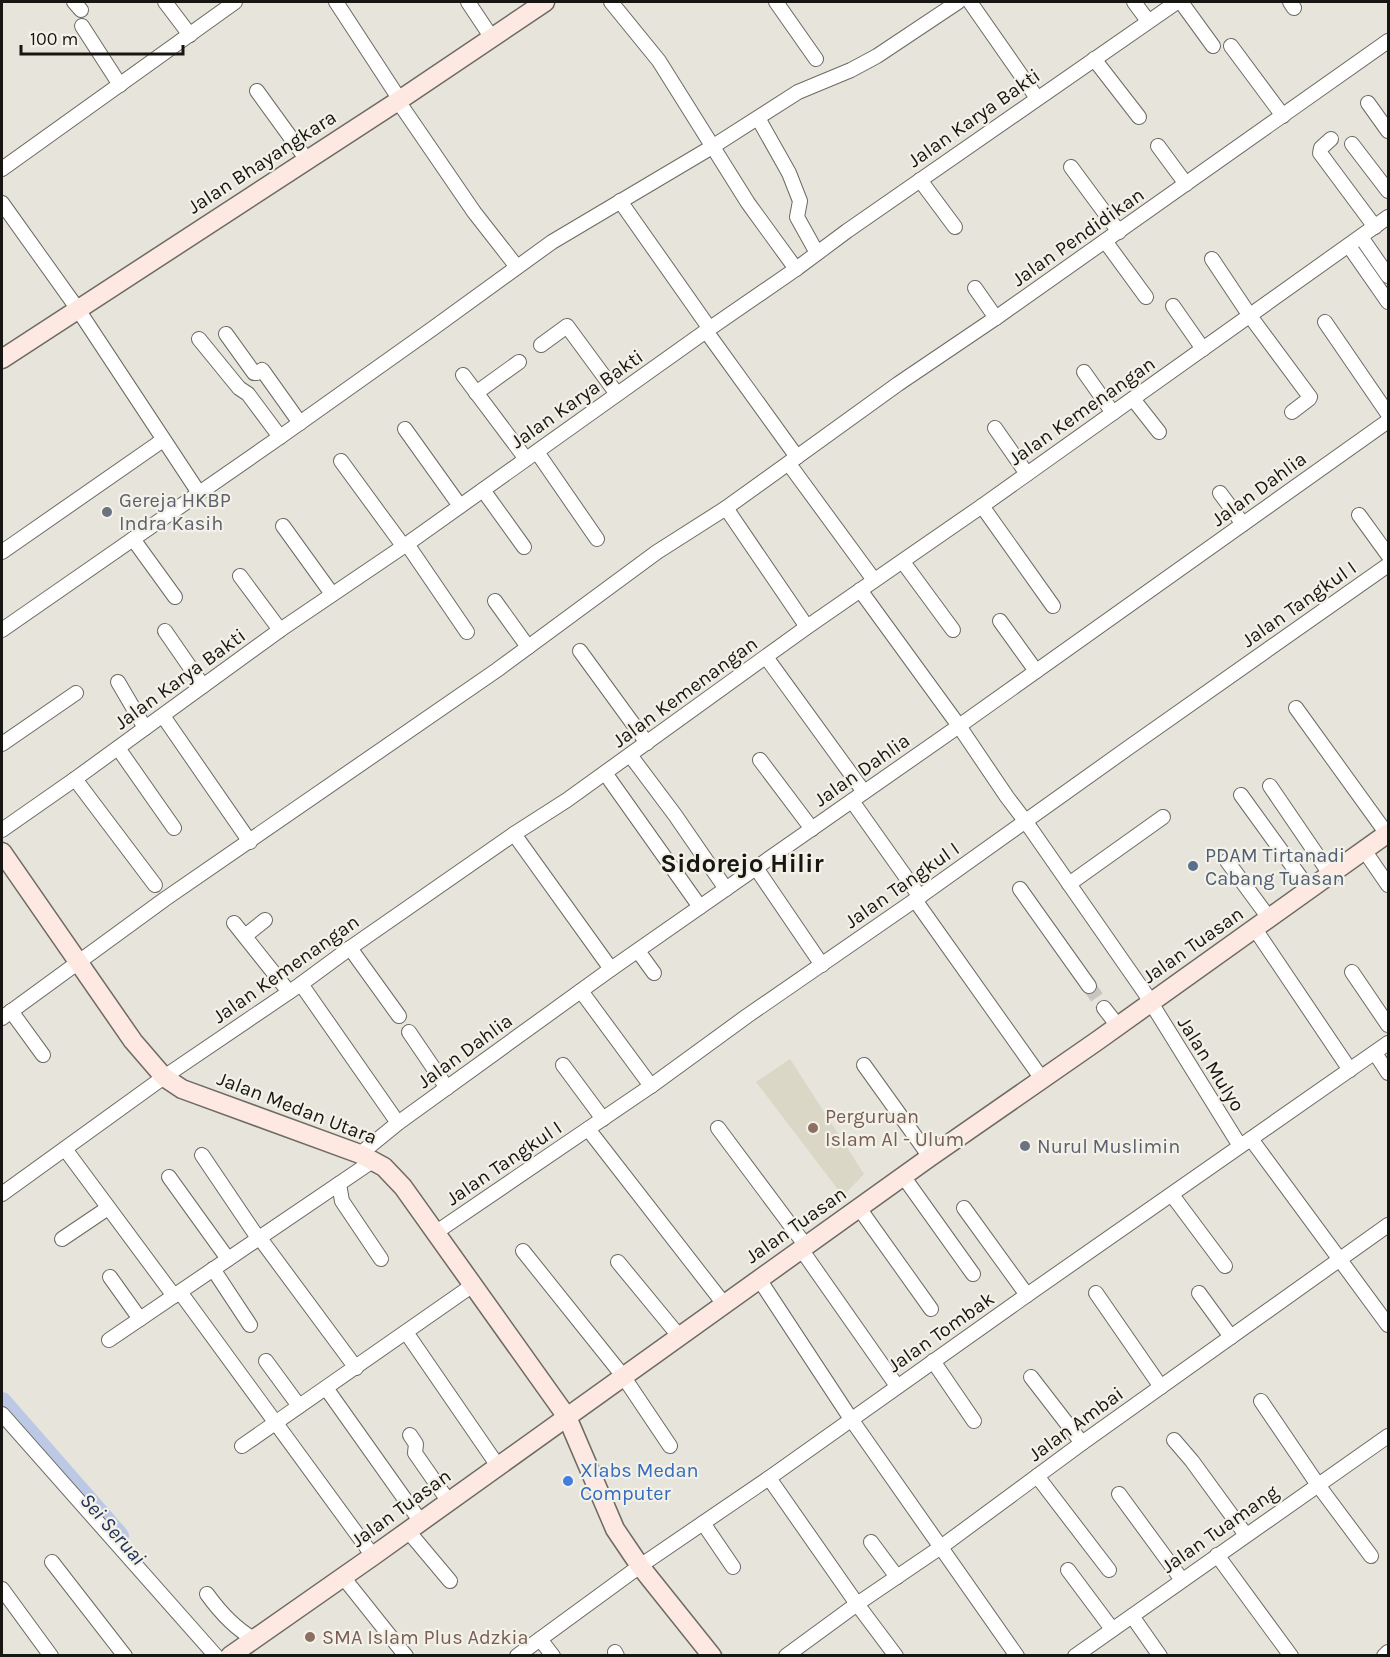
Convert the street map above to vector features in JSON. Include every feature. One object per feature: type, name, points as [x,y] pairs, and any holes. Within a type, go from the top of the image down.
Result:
[{"type":"street","points":[[165,2],[190,35]]},
{"type":"street","points":[[2,169],[235,2]]},
{"type":"street","points":[[336,2],[474,212],[517,267]]},
{"type":"street","points":[[468,2],[492,38]]},
{"type":"street","name":"Jalan Bhayangkara","points":[[2,359],[545,2]]},
{"type":"street","points":[[611,2],[659,61],[748,203],[796,269]]},
{"type":"street","points":[[776,2],[816,60]]},
{"type":"street","points":[[2,630],[300,423],[552,242],[712,147],[798,92],[851,70],[877,56],[958,2]]},
{"type":"street","points":[[970,2],[1037,98]]},
{"type":"street","points":[[1134,2],[1148,21]]},
{"type":"street","points":[[1179,2],[1213,46]]},
{"type":"street","name":"Jalan Karya Bakti","points":[[2,830],[280,630],[405,546],[920,180],[1148,21],[1179,2]]},
{"type":"street","points":[[82,26],[120,85]]},
{"type":"street","name":"Jalan Pendidikan","points":[[793,460],[1389,41]]},
{"type":"street","points":[[1231,46],[1283,116]]},
{"type":"street","points":[[1094,59],[1139,117]]},
{"type":"street","points":[[257,90],[307,160]]},
{"type":"street","points":[[1368,103],[1389,131]]},
{"type":"street","points":[[758,118],[789,173],[801,203],[797,217],[817,253]]},
{"type":"street","points":[[1331,139],[1320,149],[1320,153],[1375,227]]},
{"type":"street","points":[[1352,144],[1389,191]]},
{"type":"street","points":[[1158,146],[1186,184]]},
{"type":"street","points":[[1071,167],[1119,232]]},
{"type":"street","points":[[920,180],[955,227]]},
{"type":"street","points":[[620,201],[874,580]]},
{"type":"street","points":[[2,203],[77,308],[199,493]]},
{"type":"street","name":"Jalan Kemenangan","points":[[4,1186],[65,1149],[164,1077],[514,834],[605,774],[807,627],[903,562],[1389,218]]},
{"type":"street","points":[[1361,237],[1389,276]]},
{"type":"street","points":[[1105,241],[1146,297]]},
{"type":"street","points":[[1348,246],[1389,302]]},
{"type":"street","points":[[1212,259],[1250,316],[1310,397],[1292,412]]},
{"type":"street","points":[[975,288],[996,318]]},
{"type":"street","points":[[1173,306],[1203,349]]},
{"type":"street","points":[[1325,322],[1389,414]]},
{"type":"street","points":[[541,345],[567,326],[617,394]]},
{"type":"street","points":[[226,334],[254,373],[263,371],[300,423]]},
{"type":"street","points":[[199,339],[239,388],[248,394],[280,437]]},
{"type":"street","points":[[476,393],[519,362]]},
{"type":"street","points":[[1084,372],[1113,413]]},
{"type":"street","points":[[464,375],[476,393],[531,455],[597,539]]},
{"type":"street","points":[[1134,399],[1159,432]]},
{"type":"street","name":"Jalan Dahlia","points":[[109,1340],[339,1184],[398,1123],[611,969],[1389,421]]},
{"type":"street","points":[[995,428],[1027,474]]},
{"type":"street","points":[[405,429],[460,506]]},
{"type":"street","points":[[2,552],[163,440]]},
{"type":"street","points":[[43,1055],[6,1015],[165,899],[528,647],[657,552],[793,460]]},
{"type":"street","points":[[341,461],[467,632]]},
{"type":"street","points":[[483,490],[524,547]]},
{"type":"street","points":[[1220,493],[1243,524]]},
{"type":"street","points":[[982,506],[1053,606]]},
{"type":"street","points":[[726,507],[807,627]]},
{"type":"street","points":[[1359,515],[1389,555]]},
{"type":"street","points":[[283,526],[332,594]]},
{"type":"street","points":[[133,539],[176,597]]},
{"type":"street","points":[[903,562],[953,630]]},
{"type":"street","name":"Jalan Tangkul I","points":[[435,1233],[651,1086],[747,1016],[917,899],[1389,565]]},
{"type":"street","points":[[240,576],[280,630]]},
{"type":"street","name":"Jalan Mulyo","points":[[860,590],[1026,822],[1245,1142],[1389,1325]]},
{"type":"street","points":[[495,601],[528,647]]},
{"type":"street","points":[[1000,621],[1036,671]]},
{"type":"street","points":[[165,631],[203,686]]},
{"type":"street","points":[[580,651],[647,743]]},
{"type":"street","points":[[766,657],[864,792]]},
{"type":"street","points":[[118,682],[145,728]]},
{"type":"street","points":[[2,744],[76,693]]},
{"type":"street","points":[[1296,708],[1388,834]]},
{"type":"street","points":[[163,716],[250,842]]},
{"type":"street","points":[[118,748],[174,828]]},
{"type":"street","points":[[630,755],[726,889]]},
{"type":"street","points":[[760,760],[812,829]]},
{"type":"street","points":[[605,774],[700,907]]},
{"type":"street","points":[[75,779],[155,885]]},
{"type":"street","points":[[1270,786],[1330,874]]},
{"type":"street","points":[[1240,795],[1309,889]]},
{"type":"street","points":[[852,801],[1042,1079]]},
{"type":"street","points":[[1069,884],[1163,817]]},
{"type":"street","points":[[514,834],[611,969]]},
{"type":"street","name":"Jalan Tuasan","points":[[242,1647],[1388,834]]},
{"type":"street","points":[[1364,850],[1389,885]]},
{"type":"street","name":"Jalan Medan Utara","points":[[2,852],[133,1041],[164,1077],[182,1089],[367,1157],[389,1171],[403,1187],[567,1417],[615,1529],[640,1566],[712,1656]]},
{"type":"street","points":[[1227,861],[1350,1070]]},
{"type":"street","points":[[756,868],[822,965]]},
{"type":"street","points":[[1020,889],[1089,986]]},
{"type":"street","points":[[246,936],[265,920]]},
{"type":"street","points":[[234,923],[295,988],[398,1123]]},
{"type":"street","points":[[350,948],[399,1016]]},
{"type":"street","points":[[638,951],[654,973]]},
{"type":"street","points":[[1352,972],[1389,1025]]},
{"type":"street","points":[[581,991],[651,1086]]},
{"type":"street","points":[[1104,1008],[1118,1026]]},
{"type":"street","points":[[409,1032],[447,1088]]},
{"type":"street","name":"Jalan Tombak","points":[[517,1656],[640,1566],[1389,1043]]},
{"type":"street","points":[[1374,1053],[1389,1073]]},
{"type":"street","points":[[563,1065],[603,1119]]},
{"type":"street","points":[[864,1065],[930,1157]]},
{"type":"street","points":[[718,1128],[803,1247],[897,1386]]},
{"type":"street","points":[[588,1129],[724,1304]]},
{"type":"street","points":[[65,1149],[274,1422],[373,1556]]},
{"type":"street","points":[[202,1155],[259,1237],[356,1368]]},
{"type":"street","points":[[903,1176],[973,1274]]},
{"type":"street","points":[[169,1178],[228,1259]]},
{"type":"street","points":[[339,1184],[342,1201],[381,1258]]},
{"type":"street","points":[[1172,1195],[1225,1266]]},
{"type":"street","points":[[62,1239],[108,1208]]},
{"type":"street","points":[[859,1208],[931,1309]]},
{"type":"street","points":[[964,1208],[1028,1294]]},
{"type":"street","name":"Jalan Ambai","points":[[786,1656],[857,1604],[942,1547],[1082,1443],[1389,1225]]},
{"type":"street","points":[[523,1251],[623,1376],[670,1446]]},
{"type":"street","points":[[618,1262],[679,1336]]},
{"type":"street","points":[[213,1269],[250,1324]]},
{"type":"street","points":[[110,1277],[140,1319]]},
{"type":"street","points":[[759,1279],[851,1419],[1017,1656]]},
{"type":"street","points":[[242,1446],[274,1422],[411,1333],[473,1284]]},
{"type":"street","points":[[1096,1293],[1161,1387]]},
{"type":"street","points":[[1199,1293],[1230,1337]]},
{"type":"street","points":[[411,1333],[454,1388]]},
{"type":"street","points":[[411,1333],[498,1466]]},
{"type":"street","points":[[266,1361],[298,1406]]},
{"type":"street","points":[[933,1361],[974,1421]]},
{"type":"street","points":[[1032,1377],[1082,1443]]},
{"type":"street","points":[[326,1388],[450,1581]]},
{"type":"street","points":[[1261,1401],[1318,1485],[1371,1556]]},
{"type":"street","points":[[2,1414],[216,1656]]},
{"type":"street","points":[[410,1434],[416,1444],[415,1453],[449,1502]]},
{"type":"street","name":"Jalan Tuamang","points":[[1075,1656],[1389,1436]]},
{"type":"street","points":[[1174,1440],[1246,1535]]},
{"type":"street","points":[[1037,1476],[1109,1569]]},
{"type":"street","points":[[769,1478],[896,1656]]},
{"type":"street","points":[[1119,1494],[1182,1580]]},
{"type":"street","points":[[703,1523],[734,1567]]},
{"type":"street","points":[[871,1542],[897,1577]]},
{"type":"street","points":[[1217,1555],[1291,1656]]},
{"type":"street","points":[[52,1562],[125,1656]]},
{"type":"street","points":[[1068,1570],[1112,1629]]},
{"type":"street","points":[[343,1577],[406,1656]]},
{"type":"street","points":[[2,1589],[51,1656]]},
{"type":"street","points":[[207,1594],[222,1614],[240,1631],[242,1647]]},
{"type":"street","points":[[1132,1616],[1160,1656]]},
{"type":"street","points":[[540,1639],[553,1656]]},
{"type":"street","points":[[1384,1656],[1389,1652]]},
{"type":"shaded area","name":"Perguruan Islam Al - Ulum","points":[[790,1059],[864,1174],[843,1196],[756,1082]]},
{"type":"waterway","name":"Sei Seruai","points":[[2,1402],[119,1536]]},
{"type":"tunnel","points":[[1089,986],[1104,1008]]},
{"type":"place","name":"Gereja HKBP Indra Kasih","points":[[107,512]]},
{"type":"place","name":"PDAM Tirtanadi Cabang Tuasan","points":[[1193,866]]},
{"type":"place","name":"Perguruan Islam Al - Ulum","points":[[813,1128]]},
{"type":"place","name":"Nurul Muslimin","points":[[1025,1146]]},
{"type":"place","name":"Xlabs Medan Computer","points":[[568,1481]]},
{"type":"place","name":"SMA Islam Plus Adzkia","points":[[310,1637]]},
{"type":"district","name":"Sidorejo Hilir","points":[[742,863]]}]
